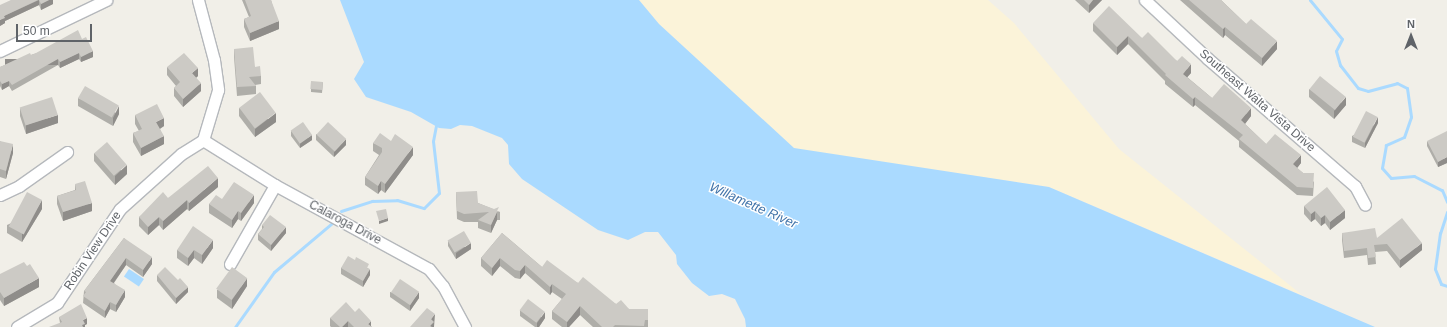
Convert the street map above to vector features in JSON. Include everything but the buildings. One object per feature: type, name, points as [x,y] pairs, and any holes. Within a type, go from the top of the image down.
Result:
[{"type":"street","points":[[0,51],[106,0]]},
{"type":"street","points":[[198,0],[214,60],[218,90],[203,140]]},
{"type":"street","name":"Southeast Walta Vista Drive","points":[[1145,0],[1207,58],[1355,186],[1365,205]]},
{"type":"street","name":"Calaroga Drive","points":[[203,140],[275,185],[429,269],[443,286],[465,327]]},
{"type":"street","name":"Robin View Drive","points":[[17,327],[58,303],[120,209],[181,154],[203,140]]},
{"type":"street","points":[[0,195],[19,186],[67,152]]},
{"type":"street","points":[[230,264],[275,185]]},
{"type":"sand","points":[[639,0],[988,0],[1014,23],[1119,149],[1302,295],[1049,187],[794,149],[659,24]]},
{"type":"water","name":"Willamette River","points":[[340,0],[639,0],[659,24],[794,148],[1049,187],[1375,327],[746,327],[745,319],[735,299],[722,294],[709,296],[692,283],[677,264],[676,255],[658,232],[645,232],[628,240],[598,230],[522,179],[509,164],[508,145],[502,138],[472,126],[460,125],[451,129],[439,128],[411,112],[366,97],[354,79],[364,62]]},
{"type":"water","points":[[129,269],[144,279],[139,287],[124,276]]},
{"type":"waterway","points":[[1310,0],[1342,39],[1336,51],[1340,65],[1358,88],[1368,91],[1397,83],[1407,88],[1411,117],[1404,137],[1386,145],[1382,168],[1391,178],[1414,176],[1442,190],[1447,202]]},
{"type":"waterway","points":[[341,211],[372,201],[397,200],[424,208],[439,193],[433,141],[436,126]]},
{"type":"waterway","points":[[1447,212],[1440,233],[1435,269],[1441,284],[1447,286]]},
{"type":"waterway","points":[[235,327],[274,272],[331,224]]}]
